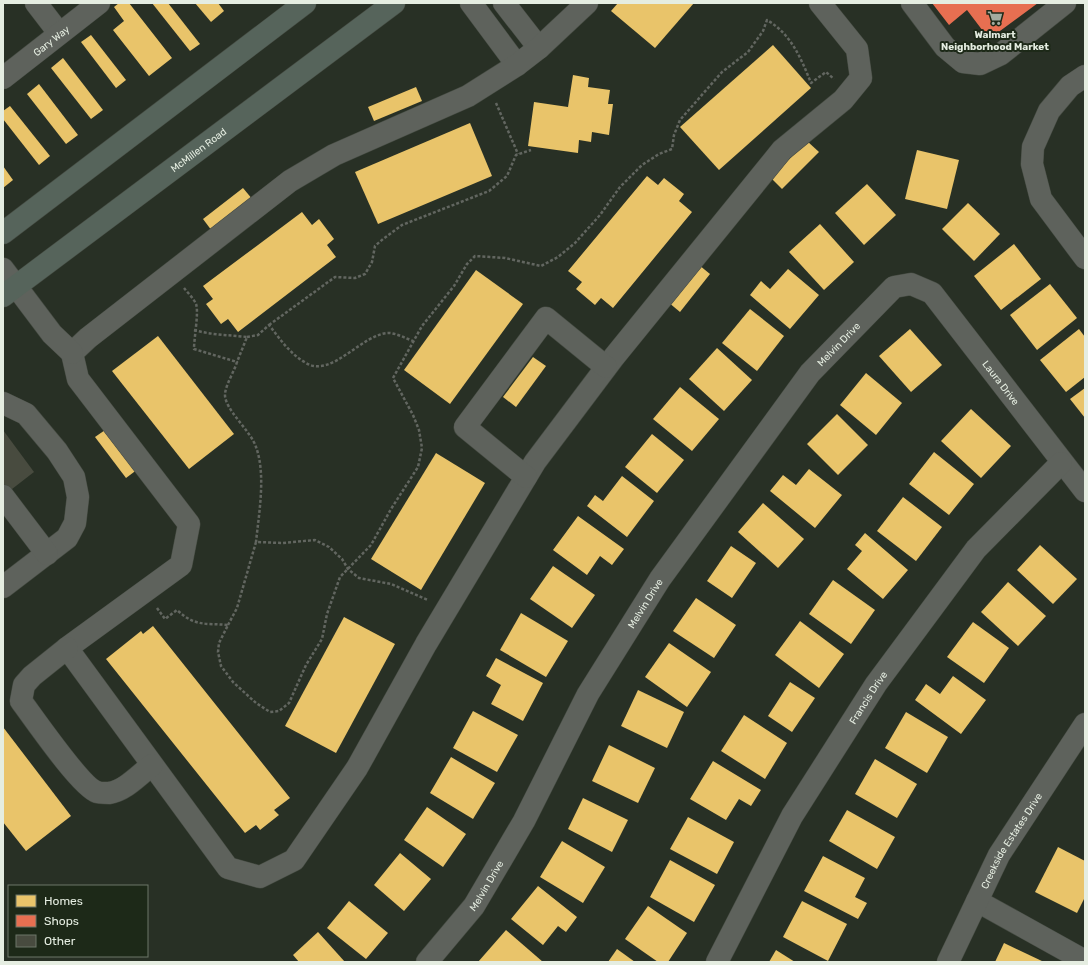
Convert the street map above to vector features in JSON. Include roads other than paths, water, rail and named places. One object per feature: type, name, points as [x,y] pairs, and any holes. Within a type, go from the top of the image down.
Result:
[{"type":"main road","points":[[3,233],[305,3]]},
{"type":"main road","name":"McMillen Road","points":[[10,291],[394,3]]},
{"type":"street","points":[[36,3],[59,33]]},
{"type":"street","name":"Gary Way","points":[[3,78],[99,3]]},
{"type":"street","points":[[471,3],[517,65]]},
{"type":"street","points":[[504,3],[539,48]]},
{"type":"street","points":[[72,353],[88,338],[290,181],[334,155],[468,96],[517,65],[539,48],[588,3]]},
{"type":"street","points":[[67,648],[228,868],[260,877],[294,860],[357,768],[447,609],[535,462],[606,367],[782,150],[843,100],[861,78],[857,49],[820,3]]},
{"type":"street","points":[[912,3],[945,47],[963,62],[980,64],[1000,54],[1064,3]]},
{"type":"street","points":[[1085,76],[1070,86],[1048,110],[1033,147],[1032,164],[1041,199],[1085,258]]},
{"type":"street","points":[[3,268],[10,291],[72,353],[78,379],[189,524],[181,565],[67,648],[32,676],[24,685],[21,701],[84,783],[97,792],[110,793],[124,787],[152,765]]},
{"type":"street","name":"Laura Drive","points":[[911,284],[932,293],[1061,462],[1085,491]]},
{"type":"street","name":"Melvin Drive","points":[[427,962],[474,906],[524,821],[588,694],[660,578],[810,373],[894,287],[911,284]]},
{"type":"street","points":[[526,476],[465,426],[546,318],[606,367]]},
{"type":"street","points":[[3,403],[26,414],[57,451],[74,477],[78,497],[75,523],[67,538],[3,587]]},
{"type":"street","name":"Francis Drive","points":[[717,962],[792,816],[876,684],[976,549],[1061,462]]},
{"type":"street","points":[[3,496],[47,554]]},
{"type":"street","name":"Creekside Estates Drive","points":[[948,962],[999,855],[1085,724]]},
{"type":"street","points":[[977,901],[1085,961]]},
{"type":"place","name":"Walmart Neighborhood Market","points":[[995,18]]}]
